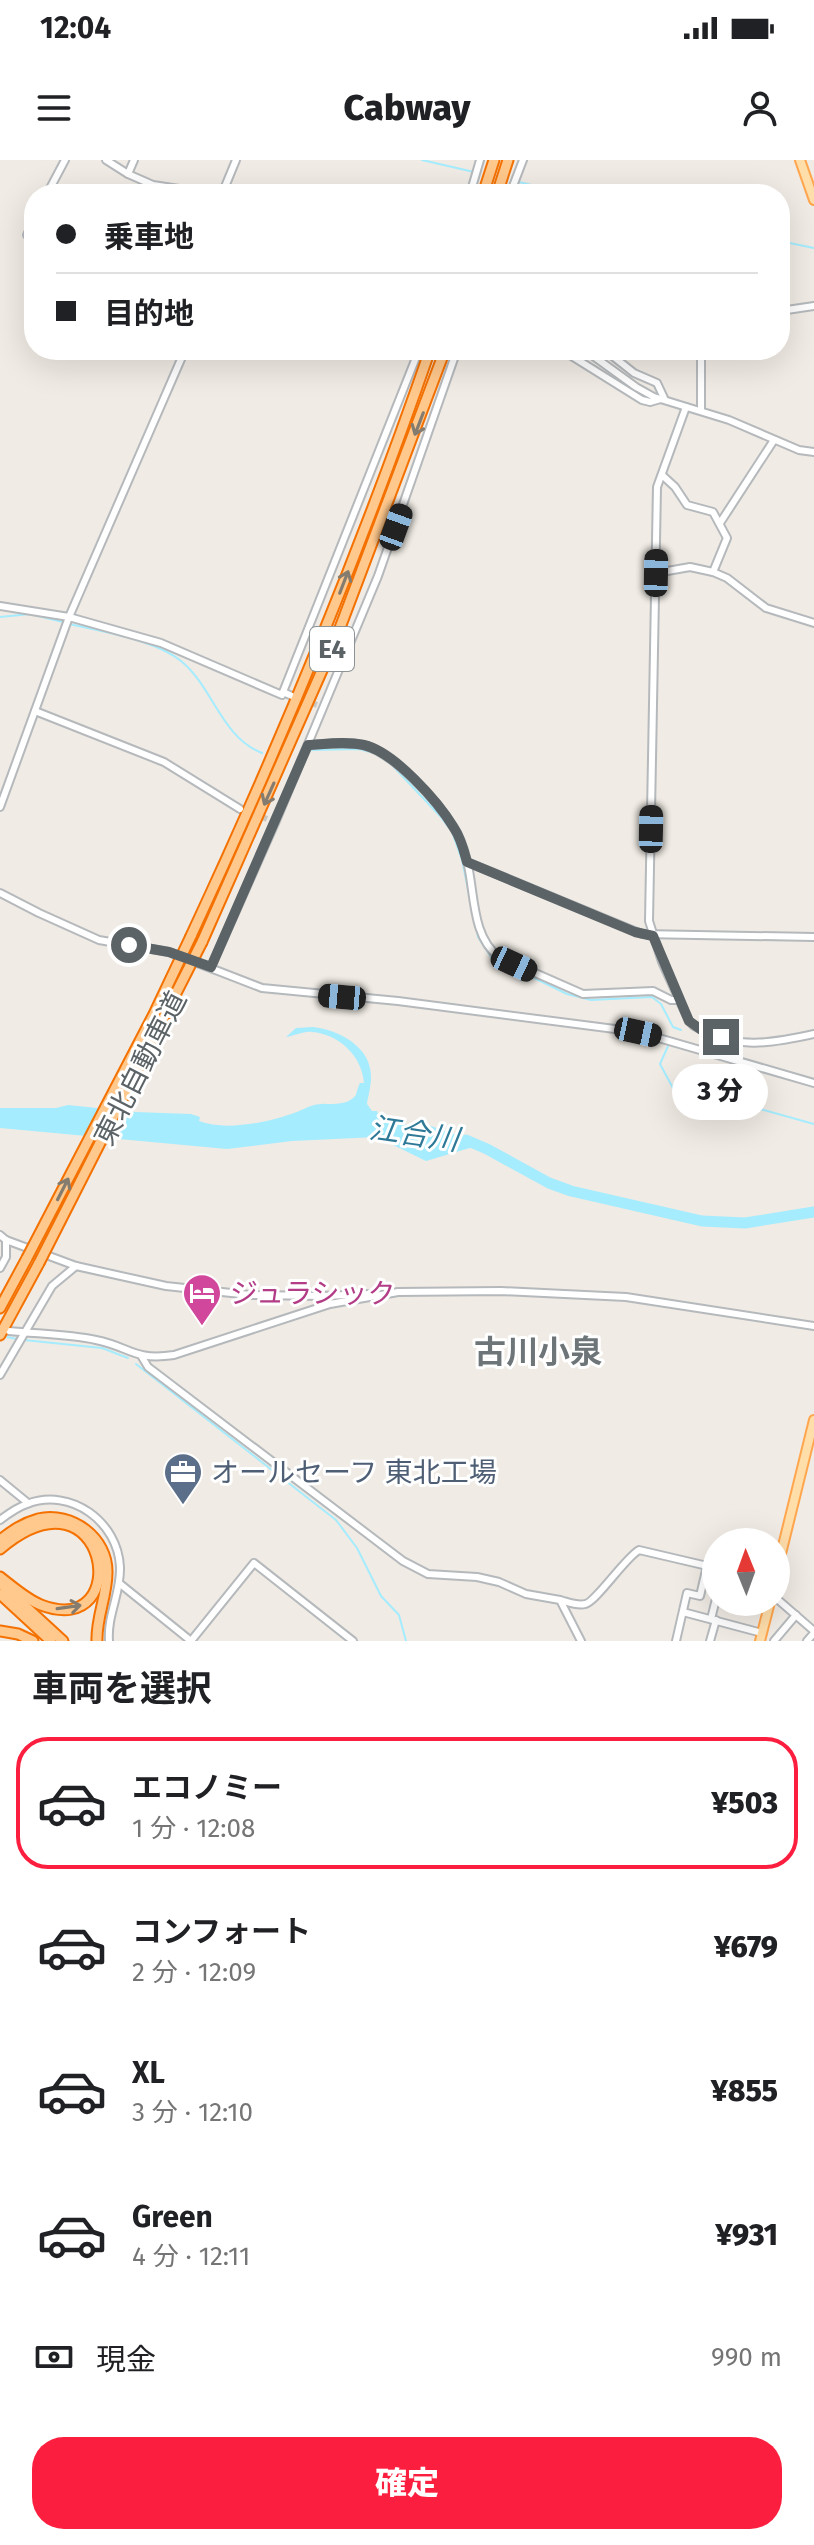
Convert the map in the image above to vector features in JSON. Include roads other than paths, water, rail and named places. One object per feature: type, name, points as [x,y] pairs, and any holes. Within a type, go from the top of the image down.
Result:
[{"type":"highway","points":[[486,184],[494,160]]},
{"type":"highway","points":[[500,184],[508,160]]},
{"type":"highway","name":"東北自動車道","points":[[0,1308],[154,1014],[251,805],[323,636],[426,360]]},
{"type":"highway","name":"東北自動車道","points":[[5,1333],[202,942],[335,641],[441,360]]},
{"type":"highway","points":[[0,1540],[28,1522],[44,1518],[74,1522],[90,1533],[103,1552],[108,1574],[97,1641]]},
{"type":"highway","points":[[0,1549],[30,1528],[59,1524],[70,1527],[88,1540],[98,1555],[101,1573],[92,1598],[78,1607],[63,1609],[41,1605],[0,1580]]},
{"type":"highway","points":[[0,1580],[63,1641]]},
{"type":"highway","points":[[0,1594],[51,1641]]},
{"type":"highway","points":[[0,1631],[33,1641]]},
{"type":"main road","points":[[801,160],[814,200]]},
{"type":"main road","points":[[787,1528],[814,1420]]},
{"type":"main road","points":[[763,1638],[767,1616]]},
{"type":"street","points":[[52,184],[65,160]]},
{"type":"street","points":[[106,160],[128,174],[156,184]]},
{"type":"street","points":[[128,174],[134,160]]},
{"type":"street","points":[[226,184],[236,160]]},
{"type":"street","points":[[473,184],[480,160]]},
{"type":"street","points":[[514,184],[523,160]]},
{"type":"street","points":[[790,310],[814,306]]},
{"type":"street","points":[[0,807],[69,617],[181,360]]},
{"type":"street","points":[[0,606],[69,617],[161,643],[282,695],[370,489],[415,360]]},
{"type":"street","points":[[211,967],[378,576],[453,360]]},
{"type":"street","points":[[578,360],[642,400],[650,402],[664,398]]},
{"type":"street","points":[[599,360],[654,397],[701,410],[799,450],[814,452]]},
{"type":"street","points":[[617,360],[657,383],[664,398]]},
{"type":"street","points":[[701,360],[701,410]]},
{"type":"street","points":[[686,407],[657,487],[649,921],[679,1000],[694,1026],[739,1043],[776,1043],[814,1034]]},
{"type":"street","points":[[720,523],[774,440]]},
{"type":"street","points":[[662,475],[675,487],[684,503],[707,508],[720,523],[727,538],[713,572]]},
{"type":"street","points":[[656,573],[690,567],[713,572],[766,608],[814,623]]},
{"type":"street","points":[[283,692],[292,696]]},
{"type":"street","points":[[35,711],[164,762],[240,809]]},
{"type":"street","points":[[308,745],[355,744],[385,754],[444,813],[460,838],[482,938],[499,957],[583,994],[653,991],[671,1000],[679,1000]]},
{"type":"street","points":[[267,819],[275,823]]},
{"type":"street","points":[[467,862],[635,932],[653,936],[814,937]]},
{"type":"street","points":[[0,893],[99,940],[169,952],[274,990],[398,1001],[638,1032],[814,1083]]},
{"type":"street","points":[[0,1268],[6,1257],[3,1238],[76,1266],[166,1286],[250,1295],[501,1291],[626,1297],[814,1326]]},
{"type":"street","points":[[0,1375],[52,1286],[76,1266]]},
{"type":"street","points":[[5,1333],[22,1337],[96,1340],[142,1357],[174,1355],[330,1304],[398,1292]]},
{"type":"street","points":[[142,1357],[148,1367],[403,1561],[428,1574],[477,1577],[499,1582],[526,1594],[584,1605],[591,1602],[639,1550],[702,1565]]},
{"type":"street","points":[[0,1480],[28,1503]]},
{"type":"street","points":[[0,1520],[28,1503],[56,1500],[83,1507],[96,1515],[106,1527],[118,1552],[119,1583],[109,1622],[109,1641]]},
{"type":"street","points":[[119,1583],[191,1641],[254,1563],[353,1641]]},
{"type":"street","points":[[676,1641],[687,1593],[700,1596],[702,1587]]},
{"type":"street","points":[[560,1600],[581,1641]]},
{"type":"street","points":[[790,1610],[814,1632],[807,1641]]},
{"type":"street","points":[[683,1612],[763,1638]]},
{"type":"street","points":[[774,1641],[796,1615]]},
{"type":"street","points":[[710,1641],[714,1616]]},
{"type":"water","points":[[313,1027],[343,1036],[366,1057],[371,1081],[367,1104],[372,1111],[377,1111],[379,1117],[394,1125],[425,1124],[483,1144],[426,1161],[377,1137],[292,1141],[227,1149],[0,1128],[0,1108],[56,1108],[68,1105],[191,1114],[209,1124],[233,1126],[270,1120],[314,1105],[347,1102],[356,1095],[360,1083],[364,1083],[359,1064],[347,1048],[322,1034],[309,1032],[286,1037],[296,1028]]},
{"type":"waterway","points":[[422,160],[474,172]]},
{"type":"waterway","points":[[519,182],[527,184]]},
{"type":"waterway","points":[[790,243],[814,248]]},
{"type":"waterway","points":[[0,617],[30,614],[63,622]]},
{"type":"waterway","points":[[70,624],[158,647],[181,661],[237,736],[262,753]]},
{"type":"waterway","points":[[309,750],[359,749],[374,753],[391,764],[452,832],[470,899]]},
{"type":"waterway","points":[[476,924],[478,937],[491,957],[567,994],[591,1000],[652,997],[661,1004],[673,1027],[681,1030]]},
{"type":"waterway","points":[[668,1046],[660,1064],[674,1090],[724,1099],[814,1124]]},
{"type":"waterway","name":"江合川","points":[[466,1140],[549,1183],[571,1191],[702,1221],[745,1223],[814,1212]]},
{"type":"waterway","points":[[7,1337],[17,1339]]},
{"type":"waterway","points":[[24,1340],[102,1348],[128,1358]]},
{"type":"waterway","points":[[136,1364],[336,1520],[357,1548],[381,1596],[399,1615],[406,1641]]},
{"type":"tunnel","points":[[373,491],[398,500]]},
{"type":"tunnel","points":[[295,697],[317,705]]},
{"type":"tunnel","points":[[255,814],[267,819]]},
{"type":"place","name":"ジュラシック","points":[[202,1327]]},
{"type":"place","name":"オールセーフ 東北工場","points":[[183,1506]]},
{"type":"district","name":"古川小泉","points":[[538,1352]]}]
